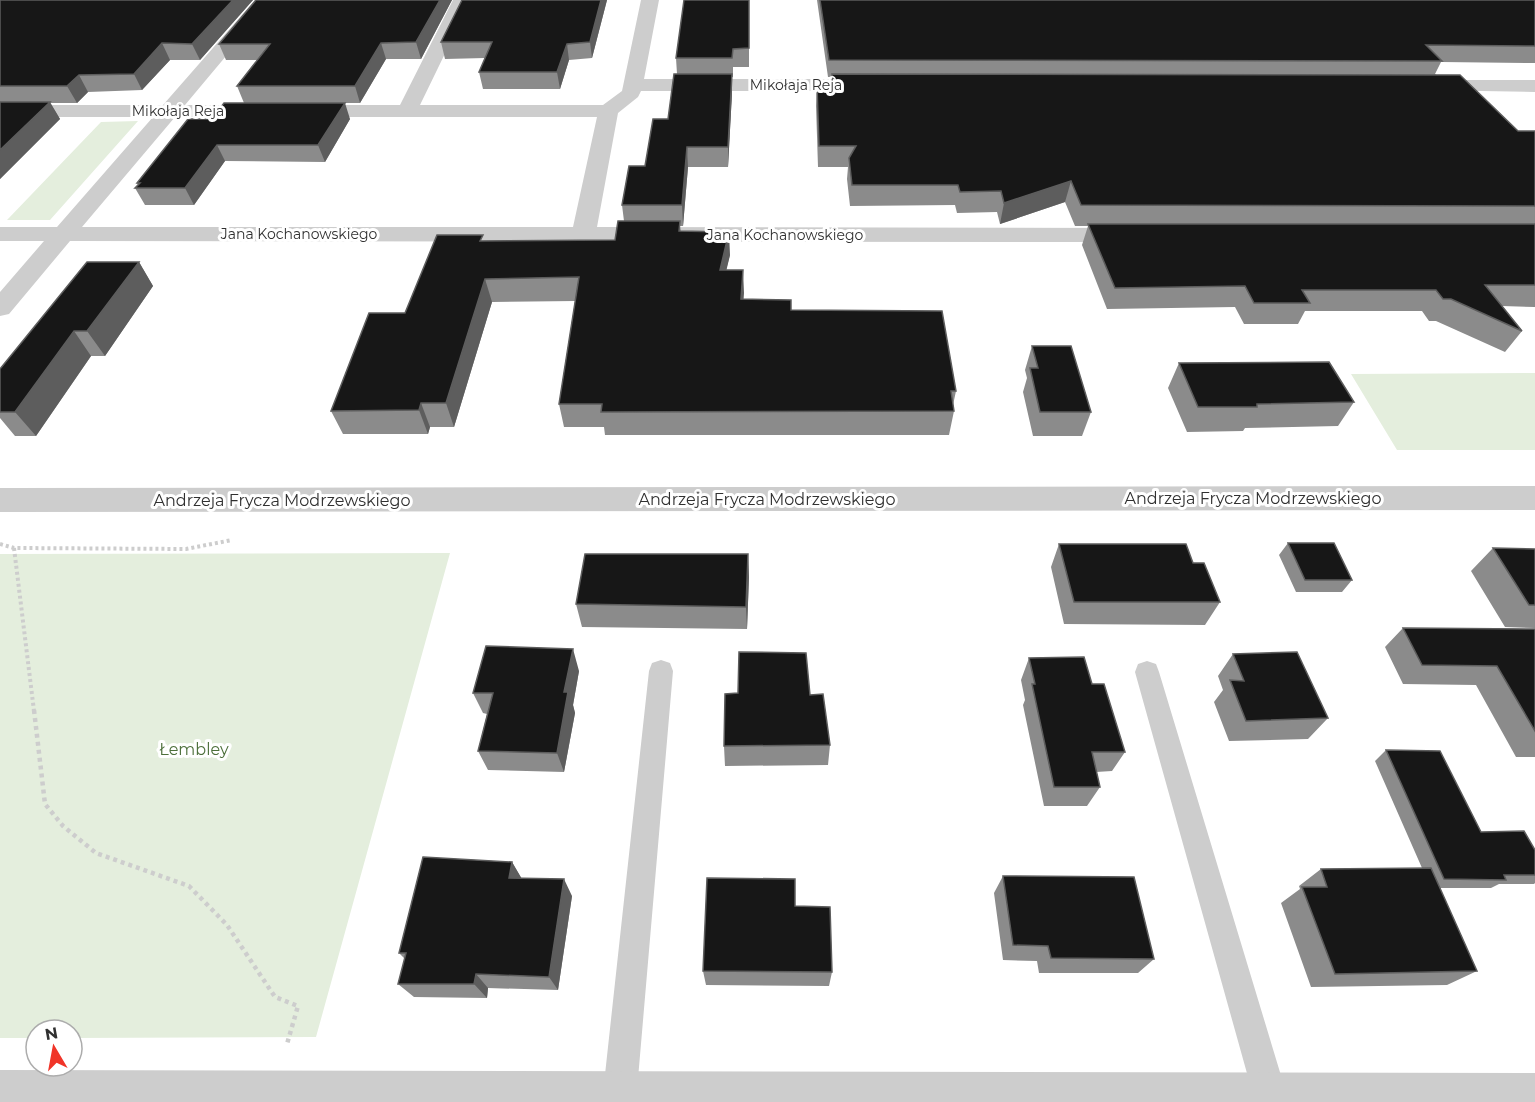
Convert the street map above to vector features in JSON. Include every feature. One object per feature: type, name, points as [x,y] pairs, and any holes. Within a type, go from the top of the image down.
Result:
[{"type":"street","points":[[0,308],[264,0]]},
{"type":"street","points":[[407,111],[462,0]]},
{"type":"street","points":[[584,234],[608,111],[631,93],[650,0]]},
{"type":"street","name":"Mikołaja Reja","points":[[634,85],[897,85]]},
{"type":"street","points":[[1410,86],[1535,86]]},
{"type":"street","name":"Mikołaja Reja","points":[[0,111],[608,111]]},
{"type":"street","name":"Jana Kochanowskiego","points":[[0,234],[1148,236]]},
{"type":"street","name":"Andrzeja Frycza Modrzewskiego","points":[[0,500],[1535,498]]},
{"type":"street","points":[[0,1094],[273,1098],[1535,1097]]},
{"type":"lane","points":[[619,1098],[661,671]]},
{"type":"lane","points":[[1147,672],[1271,1099]]},
{"type":"path","points":[[0,544],[14,548],[186,549],[238,539]]},
{"type":"path","points":[[14,548],[45,804],[63,826],[96,853],[189,886],[227,926],[275,997],[298,1006],[273,1098]]},
{"type":"green space","points":[[138,121],[50,220],[7,220],[101,122]]},
{"type":"green space","points":[[1535,373],[1535,450],[1397,450],[1351,374]]},
{"type":"green space","name":"Łembley","points":[[450,553],[316,1037],[84,1038],[84,1018],[24,1018],[24,1038],[0,1038],[0,554]]},
{"type":"building","points":[[0,0],[233,0],[192,44],[162,43],[134,74],[79,75],[67,86],[0,86]]},
{"type":"building","points":[[256,0],[440,0],[416,42],[381,43],[355,86],[237,86],[270,44],[219,44]]},
{"type":"building","points":[[462,0],[601,0],[590,42],[567,44],[557,72],[479,72],[492,42],[441,42]]},
{"type":"building","points":[[684,0],[749,0],[749,48],[733,49],[732,58],[676,58]]},
{"type":"building","points":[[820,0],[1535,0],[1535,46],[1426,45],[1442,61],[829,60]]},
{"type":"building","points":[[674,74],[732,74],[728,147],[687,147],[682,205],[622,205],[629,166],[645,166],[653,119],[668,119]]},
{"type":"building","points":[[832,74],[1460,75],[1518,131],[1535,131],[1535,206],[1081,205],[1071,181],[1004,203],[1001,191],[960,192],[958,185],[852,185],[849,158],[856,146],[819,146],[817,86],[834,86]]},
{"type":"building","points":[[0,102],[50,102],[0,150]]},
{"type":"building","points":[[224,103],[345,103],[318,145],[217,145],[185,188],[135,188],[188,119],[212,119]]},
{"type":"building","points":[[618,221],[680,221],[679,231],[729,232],[720,270],[743,270],[741,299],[791,300],[791,310],[942,311],[956,391],[951,391],[954,411],[601,412],[602,404],[559,404],[579,277],[485,279],[446,403],[421,403],[419,410],[331,411],[369,313],[405,313],[437,235],[483,235],[480,241],[615,240]]},
{"type":"building","points":[[1088,224],[1535,224],[1535,285],[1485,285],[1522,331],[1451,299],[1443,299],[1436,290],[1302,290],[1310,303],[1254,303],[1245,286],[1115,288]]},
{"type":"building","points":[[87,262],[139,262],[87,331],[74,331],[15,412],[0,412],[0,369]]},
{"type":"building","points":[[1032,346],[1071,346],[1091,412],[1040,412],[1030,368],[1038,368]]},
{"type":"building","points":[[1329,362],[1354,402],[1257,404],[1257,407],[1198,407],[1179,363]]},
{"type":"building","points":[[1288,543],[1334,543],[1352,580],[1305,580]]},
{"type":"building","points":[[1059,544],[1186,544],[1193,563],[1204,563],[1220,602],[1074,602]]},
{"type":"building","points":[[1493,548],[1535,549],[1535,605],[1529,605]]},
{"type":"building","points":[[585,554],[748,554],[746,607],[576,604]]},
{"type":"building","points":[[1403,628],[1535,629],[1535,731],[1497,666],[1422,665]]},
{"type":"building","points":[[486,646],[573,649],[564,692],[568,692],[557,753],[478,751],[493,693],[473,693]]},
{"type":"building","points":[[739,652],[806,653],[810,695],[823,694],[830,745],[724,746],[725,694],[738,693]]},
{"type":"building","points":[[1297,652],[1328,718],[1246,721],[1230,680],[1244,681],[1233,654]]},
{"type":"building","points":[[1084,657],[1092,684],[1104,684],[1125,752],[1092,752],[1100,787],[1054,787],[1032,684],[1035,684],[1029,658]]},
{"type":"building","points":[[1386,750],[1440,751],[1481,832],[1524,831],[1535,850],[1535,875],[1504,875],[1506,880],[1444,879]]},
{"type":"building","points":[[423,857],[512,862],[509,878],[564,879],[549,977],[476,974],[474,984],[398,984],[406,953],[399,953]]},
{"type":"building","points":[[1431,868],[1477,971],[1335,974],[1302,887],[1327,887],[1321,869]]},
{"type":"building","points":[[1003,876],[1134,877],[1154,959],[1051,958],[1048,946],[1013,945]]},
{"type":"building","points":[[707,878],[795,879],[795,906],[830,907],[832,972],[703,971]]}]
